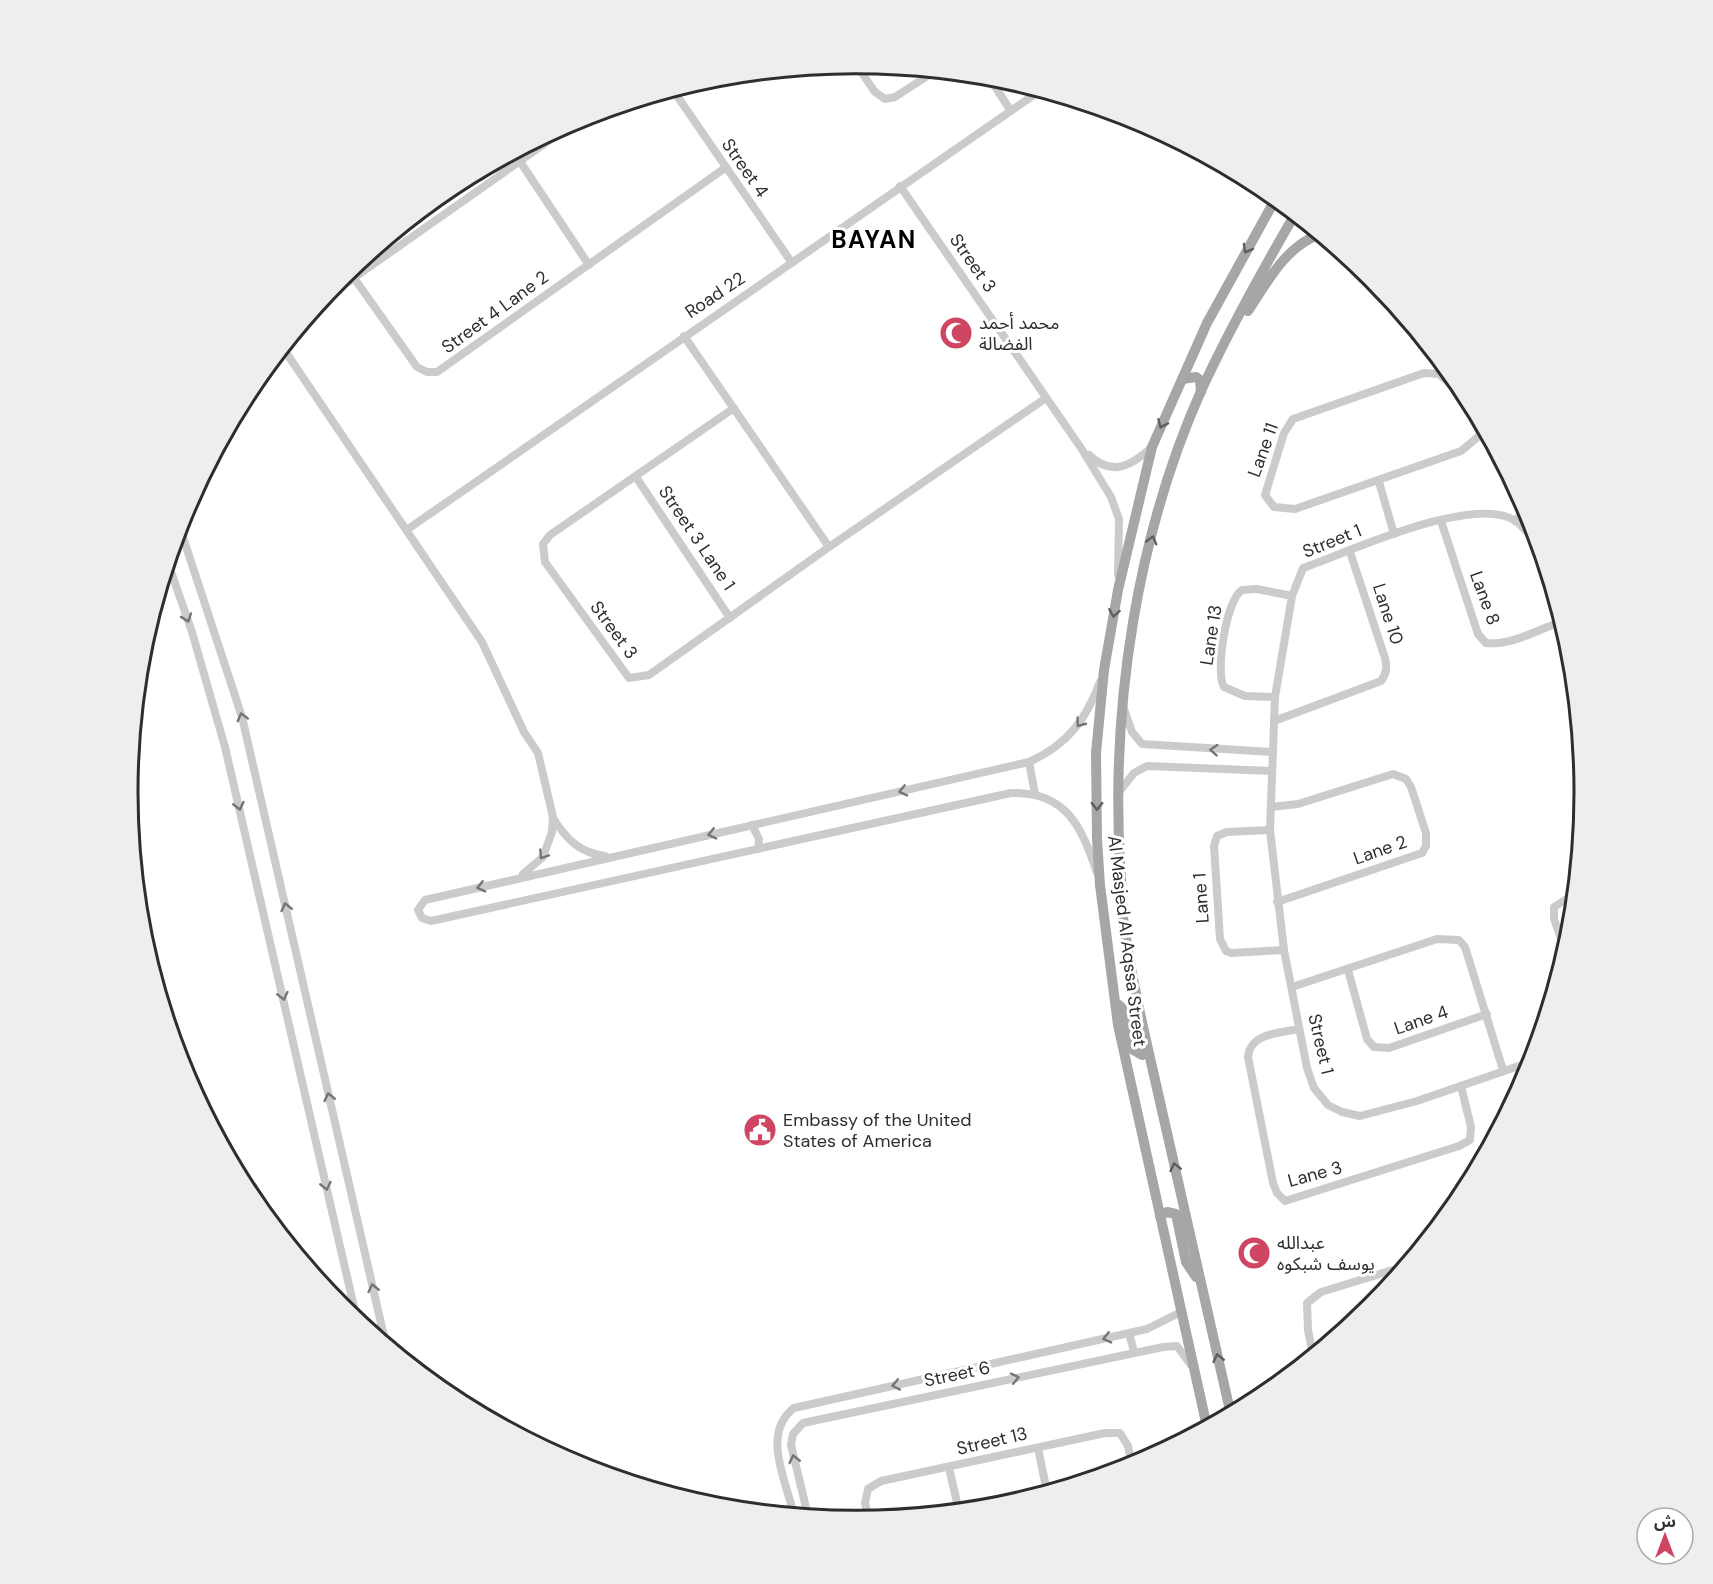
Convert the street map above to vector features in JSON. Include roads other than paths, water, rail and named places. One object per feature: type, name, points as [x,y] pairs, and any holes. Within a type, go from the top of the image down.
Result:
[{"type":"main road","name":"Al Masjed Al Aqssa Street","points":[[1205,1420],[1114,1000],[1100,885],[1096,753],[1104,670],[1118,590],[1152,447],[1207,323],[1272,206]]},
{"type":"main road","name":"Al Masjed Al Aqssa Street","points":[[1229,1406],[1149,1051],[1124,922],[1119,792],[1123,704],[1127,663],[1145,564],[1180,444],[1222,348],[1292,220]]},
{"type":"main road","points":[[1222,348],[1282,261],[1312,237]]},
{"type":"main road","points":[[1182,379],[1196,377],[1200,380],[1201,392]]},
{"type":"main road","points":[[1114,1000],[1122,1008],[1133,1050],[1142,1055],[1149,1051]]},
{"type":"main road","points":[[1160,1216],[1167,1212],[1176,1214],[1186,1262],[1201,1285]]},
{"type":"street","points":[[863,74],[875,92],[885,99],[895,97],[925,77]]},
{"type":"street","points":[[995,87],[1011,111]]},
{"type":"street","name":"Street 4","points":[[677,96],[792,263]]},
{"type":"street","name":"Road 22","points":[[408,529],[1033,96]]},
{"type":"street","points":[[356,276],[545,145]]},
{"type":"street","points":[[521,163],[589,265]]},
{"type":"street","name":"Street 4 Lane 2","points":[[354,278],[417,366],[427,372],[437,372],[725,168]]},
{"type":"street","name":"Street 3","points":[[900,186],[1081,448],[1118,512],[1118,590]]},
{"type":"street","points":[[684,336],[829,547]]},
{"type":"street","points":[[287,354],[408,529],[491,660],[524,732],[538,753],[553,818],[551,838],[543,857],[535,866],[512,880]]},
{"type":"street","name":"Lane 11","points":[[1443,378],[1439,374],[1424,373],[1293,419],[1284,433],[1265,495],[1274,507],[1295,510],[1461,451],[1479,434]]},
{"type":"street","name":"Street 3","points":[[734,408],[550,535],[543,544],[545,562],[629,678],[649,675],[829,547],[1046,398]]},
{"type":"street","name":"Street 3","points":[[1081,448],[1095,461],[1114,468],[1130,465],[1152,447]]},
{"type":"street","name":"Street 3 Lane 1","points":[[636,477],[730,618]]},
{"type":"street","points":[[1379,482],[1394,534]]},
{"type":"street","name":"Street 1","points":[[1521,1065],[1386,1110],[1360,1116],[1342,1112],[1328,1105],[1314,1088],[1307,1068],[1299,1029],[1277,902],[1270,807],[1275,697],[1292,596],[1303,568],[1394,534],[1467,513],[1489,512],[1515,521],[1526,533]]},
{"type":"street","points":[[1515,521],[1520,516]]},
{"type":"street","name":"Lane 8","points":[[1441,520],[1478,634],[1486,643],[1496,644],[1509,641],[1555,624]]},
{"type":"street","points":[[184,540],[242,717],[383,1332]]},
{"type":"street","name":"Lane 10","points":[[1274,721],[1381,681],[1384,677],[1387,668],[1385,658],[1350,552]]},
{"type":"street","points":[[172,574],[192,632],[225,747],[354,1305]]},
{"type":"street","name":"Lane 13","points":[[1275,697],[1245,696],[1224,687],[1221,677],[1225,630],[1232,601],[1242,590],[1257,588],[1292,596]]},
{"type":"street","points":[[1100,885],[1080,827],[1065,810],[1035,794],[1011,793],[430,921],[419,915],[419,906],[425,900],[1029,762],[1052,751],[1079,725],[1092,704],[1104,670]]},
{"type":"street","points":[[1123,704],[1132,732],[1142,744],[1272,752]]},
{"type":"street","points":[[1029,762],[1035,794]]},
{"type":"street","points":[[1119,792],[1134,773],[1148,766],[1272,771]]},
{"type":"street","name":"Lane 2","points":[[1270,807],[1298,804],[1393,774],[1406,780],[1411,787],[1427,839],[1422,854],[1277,902]]},
{"type":"street","points":[[553,818],[564,834],[579,848],[595,855],[617,856]]},
{"type":"street","points":[[752,825],[759,839],[758,849]]},
{"type":"street","name":"Lane 1","points":[[1270,830],[1227,832],[1217,836],[1214,846],[1220,939],[1226,951],[1231,953],[1284,950]]},
{"type":"street","points":[[1560,936],[1554,920],[1554,907],[1567,899]]},
{"type":"street","points":[[1292,987],[1437,939],[1459,940],[1465,947],[1503,1070]]},
{"type":"street","name":"Lane 4","points":[[1348,970],[1367,1039],[1374,1047],[1389,1048],[1487,1014]]},
{"type":"street","name":"Lane 3","points":[[1299,1029],[1255,1040],[1249,1046],[1248,1057],[1273,1183],[1277,1194],[1286,1201],[1449,1149],[1470,1140],[1471,1127],[1461,1086]]},
{"type":"street","points":[[1311,1348],[1307,1303],[1321,1292],[1393,1270]]},
{"type":"street","name":"Street 6","points":[[792,1507],[778,1452],[777,1434],[783,1418],[801,1404],[1129,1333],[1160,1324],[1181,1312]]},
{"type":"street","points":[[1129,1333],[1134,1352]]},
{"type":"street","name":"Street 6","points":[[806,1509],[791,1439],[803,1423],[1134,1352],[1177,1346],[1186,1355],[1197,1379]]},
{"type":"street","name":"Street 13","points":[[867,1510],[865,1503],[868,1489],[881,1481],[1105,1433],[1120,1433],[1128,1446],[1130,1456]]},
{"type":"street","points":[[1038,1448],[1046,1485]]},
{"type":"street","points":[[949,1468],[957,1503]]},
{"type":"street","points":[[788,1488],[801,1486]]},
{"type":"place","name":"محمد أحمد الفضالة","points":[[956,333]]},
{"type":"place","name":"Embassy of the United States of America","points":[[760,1130]]},
{"type":"place","name":"عبدالله يوسف شبكوه","points":[[1254,1253]]},
{"type":"district","name":"BAYAN","points":[[874,239]]}]
